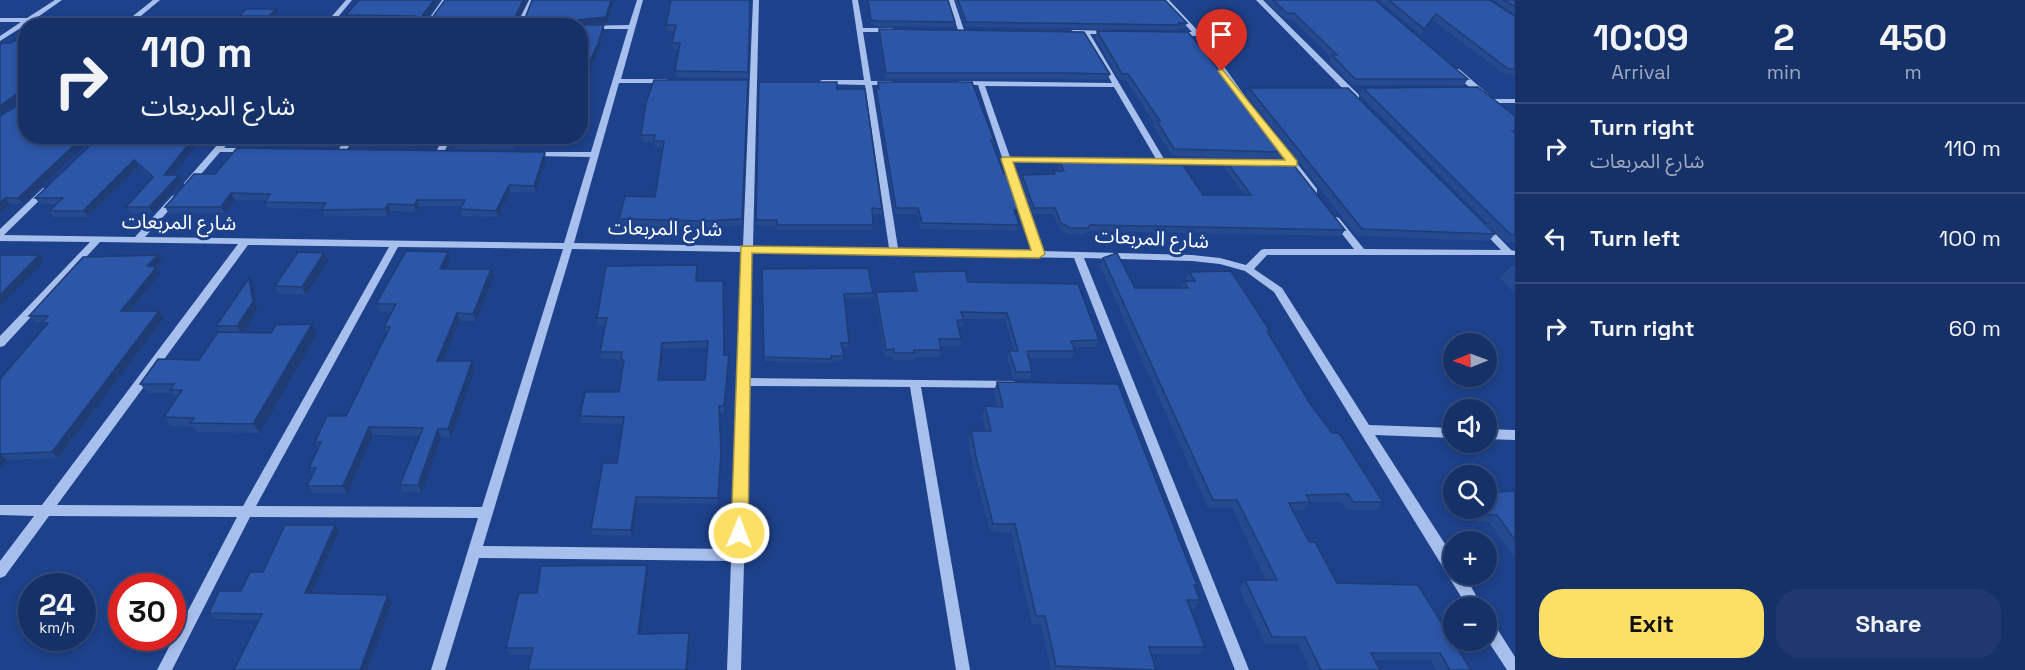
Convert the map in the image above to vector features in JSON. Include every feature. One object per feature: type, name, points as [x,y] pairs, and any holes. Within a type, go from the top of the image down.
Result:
[{"type":"street","points":[[32,18],[59,0]]},
{"type":"street","points":[[134,18],[157,0]]},
{"type":"street","points":[[333,18],[349,0]]},
{"type":"street","points":[[433,18],[445,0]]},
{"type":"street","points":[[523,18],[532,0]]},
{"type":"street","points":[[438,670],[568,247],[640,0]]},
{"type":"street","points":[[734,670],[746,249],[756,0]]},
{"type":"street","points":[[855,0],[894,251]]},
{"type":"street","points":[[951,0],[961,30]]},
{"type":"street","points":[[1165,0],[1198,34],[1235,90],[1257,118]]},
{"type":"street","points":[[1259,0],[1365,106]]},
{"type":"street","points":[[0,20],[18,21]]},
{"type":"street","points":[[0,39],[18,27]]},
{"type":"street","points":[[588,27],[632,27]]},
{"type":"street","points":[[859,30],[904,30]]},
{"type":"street","points":[[950,30],[973,30]]},
{"type":"street","points":[[1063,32],[1119,33]]},
{"type":"street","points":[[1086,32],[1162,163]]},
{"type":"street","points":[[1164,34],[1198,34]]},
{"type":"street","points":[[1451,67],[1500,108]]},
{"type":"street","points":[[617,81],[674,81]]},
{"type":"street","points":[[810,82],[901,83]]},
{"type":"street","points":[[947,83],[1116,85]]},
{"type":"street","points":[[981,84],[1039,254]]},
{"type":"street","points":[[1466,89],[1477,89]]},
{"type":"street","points":[[1235,90],[1246,90]]},
{"type":"street","points":[[1338,90],[1361,90]]},
{"type":"street","points":[[1492,101],[1515,101]]},
{"type":"street","points":[[1271,136],[1320,199]]},
{"type":"street","points":[[137,241],[223,144]]},
{"type":"street","points":[[342,150],[346,144]]},
{"type":"street","points":[[430,152],[445,152],[446,144]]},
{"type":"street","points":[[218,150],[263,150]]},
{"type":"street","points":[[331,150],[353,151]]},
{"type":"street","points":[[526,154],[595,155]]},
{"type":"street","points":[[1006,159],[1245,163]]},
{"type":"street","points":[[1281,164],[1293,164]]},
{"type":"street","points":[[0,234],[51,185]]},
{"type":"street","points":[[1333,216],[1360,251]]},
{"type":"street","points":[[1477,220],[1512,253]]},
{"type":"street","name":"شارع المربعات","points":[[0,238],[1077,254],[1220,261],[1248,269],[1278,290],[1443,554]]},
{"type":"street","points":[[0,343],[97,240]]},
{"type":"street","points":[[0,572],[245,242]]},
{"type":"street","points":[[164,670],[247,510],[395,244]]},
{"type":"street","points":[[1248,269],[1264,252],[1512,253]]},
{"type":"street","points":[[1077,254],[1123,385],[1242,670]]},
{"type":"street","points":[[743,382],[1022,385]]},
{"type":"street","points":[[915,384],[963,670]]},
{"type":"street","points":[[1366,430],[1443,433]]},
{"type":"street","points":[[1497,434],[1515,435]]},
{"type":"street","points":[[0,510],[485,513]]},
{"type":"street","points":[[474,552],[739,555]]},
{"type":"street","points":[[1497,641],[1515,670]]},
{"type":"building","points":[[359,0],[434,0],[421,18],[346,15]]},
{"type":"building","points":[[445,0],[523,0],[515,18],[432,18]]},
{"type":"building","points":[[532,0],[611,0],[606,17],[525,18]]},
{"type":"building","points":[[671,0],[750,0],[748,72],[675,71],[680,43],[672,43],[676,25],[666,25]]},
{"type":"building","points":[[868,0],[948,0],[955,22],[871,20]]},
{"type":"building","points":[[958,0],[1165,0],[1187,23],[1179,23],[1180,25],[966,22]]},
{"type":"building","points":[[1273,0],[1375,0],[1468,79],[1355,79],[1332,55],[1337,55],[1294,13],[1287,13]]},
{"type":"building","points":[[1389,0],[1490,0],[1515,16],[1515,69],[1508,69],[1436,14],[1424,29]]},
{"type":"building","points":[[1504,0],[1515,0],[1515,7]]},
{"type":"building","points":[[246,9],[276,9],[269,16],[239,16]]},
{"type":"building","points":[[588,25],[604,25],[588,65]]},
{"type":"building","points":[[879,29],[1084,32],[1110,74],[886,73]]},
{"type":"building","points":[[1097,31],[1188,32],[1285,152],[1174,149],[1157,121],[1160,121],[1128,74],[1122,74]]},
{"type":"building","points":[[18,38],[18,93],[0,106],[0,43],[11,43]]},
{"type":"building","points":[[654,80],[748,80],[742,219],[704,221],[619,219],[625,196],[655,197],[664,141],[654,141],[655,135],[641,135],[646,103]]},
{"type":"building","points":[[759,82],[837,82],[837,89],[865,89],[882,209],[872,208],[873,225],[777,225],[777,220],[756,220]]},
{"type":"building","points":[[878,82],[972,82],[1004,174],[1009,174],[1020,208],[1014,210],[1019,225],[922,223],[918,208],[896,208],[876,88],[879,89]]},
{"type":"building","points":[[1478,87],[1515,116],[1515,131],[1512,131],[1515,133],[1515,235],[1511,235],[1363,88]]},
{"type":"building","points":[[1249,88],[1348,88],[1495,234],[1362,229]]},
{"type":"building","points":[[18,105],[18,144],[75,144],[18,198],[5,198],[0,203],[0,116]]},
{"type":"building","points":[[92,144],[189,144],[164,175],[179,175],[149,207],[126,207],[153,177],[134,160],[83,211],[49,211],[63,198],[35,198]]},
{"type":"building","points":[[237,148],[545,152],[534,186],[509,185],[496,211],[460,209],[465,200],[417,200],[414,205],[388,204],[385,209],[321,210],[326,203],[265,202],[270,194],[231,193],[221,207],[165,207],[194,174],[215,174]]},
{"type":"building","points":[[1060,162],[1183,165],[1203,195],[1251,195],[1227,162],[1292,163],[1345,230],[1090,225],[1088,228],[1070,228],[1061,223],[1055,208],[1034,208],[1022,175],[1055,174],[1053,171],[1064,171]]},
{"type":"building","points":[[406,251],[448,252],[440,269],[491,269],[473,314],[457,313],[437,361],[472,361],[448,429],[438,429],[418,485],[400,485],[423,428],[369,427],[343,486],[307,486],[316,468],[309,468],[321,442],[315,442],[327,416],[346,416],[390,327],[384,327],[396,304],[376,304]]},
{"type":"building","points":[[298,252],[324,253],[302,287],[275,286]]},
{"type":"building","points":[[1117,253],[1135,288],[1188,288],[1184,281],[1195,281],[1189,272],[1231,271],[1270,331],[1267,331],[1309,402],[1332,433],[1339,433],[1383,502],[1353,502],[1348,494],[1306,495],[1310,502],[1289,503],[1309,542],[1315,542],[1337,583],[1418,585],[1443,625],[1443,651],[1459,651],[1471,670],[1450,670],[1440,653],[1371,653],[1380,670],[1321,670],[1305,637],[1272,637],[1245,580],[1277,580],[1237,500],[1213,500],[1103,258]]},
{"type":"building","points":[[0,255],[39,255],[0,295]]},
{"type":"building","points":[[158,255],[147,266],[156,267],[155,269],[121,311],[159,311],[52,452],[0,455],[0,379],[48,323],[41,323],[48,316],[29,316],[83,257]]},
{"type":"building","points":[[697,265],[696,281],[723,281],[724,355],[729,355],[724,406],[719,406],[721,453],[718,498],[636,497],[631,530],[591,529],[603,463],[617,463],[624,417],[580,416],[585,392],[619,392],[624,360],[621,359],[622,352],[600,352],[607,318],[597,318],[606,266]],"holes":[[[708,341],[705,380],[658,380],[662,343]]]},
{"type":"building","points":[[868,268],[873,293],[844,294],[849,343],[841,343],[844,356],[831,356],[831,359],[764,357],[762,269]]},
{"type":"building","points":[[965,271],[968,282],[1078,284],[1099,340],[1071,341],[1075,351],[1027,351],[1032,372],[1016,372],[1009,351],[1018,351],[1007,313],[961,312],[964,320],[957,320],[961,339],[939,339],[941,350],[894,353],[894,349],[886,350],[876,292],[917,291],[913,272]]},
{"type":"building","points":[[249,278],[253,302],[237,326],[216,326]]},
{"type":"building","points":[[312,324],[253,424],[190,423],[194,418],[164,417],[182,390],[170,390],[174,384],[140,384],[158,359],[199,360],[218,332],[271,333],[276,325]]},
{"type":"building","points":[[997,382],[1118,384],[1197,585],[1194,585],[1200,600],[1187,600],[1205,647],[1149,647],[1156,670],[1056,666],[1045,616],[1036,616],[1015,524],[993,524],[976,457],[971,431],[991,431],[985,406],[1003,407]]},
{"type":"building","points":[[1497,491],[1515,491],[1515,540],[1497,515]]},
{"type":"building","points":[[285,525],[335,525],[305,593],[388,595],[360,670],[234,670],[262,614],[209,613],[219,591],[241,591],[250,572],[263,572]]},
{"type":"building","points":[[647,565],[638,634],[689,633],[686,670],[528,670],[533,648],[506,648],[519,593],[537,593],[541,566]]},
{"type":"route","points":[[739,533],[746,249],[1039,254],[1006,159],[1293,164],[1222,71]]}]
